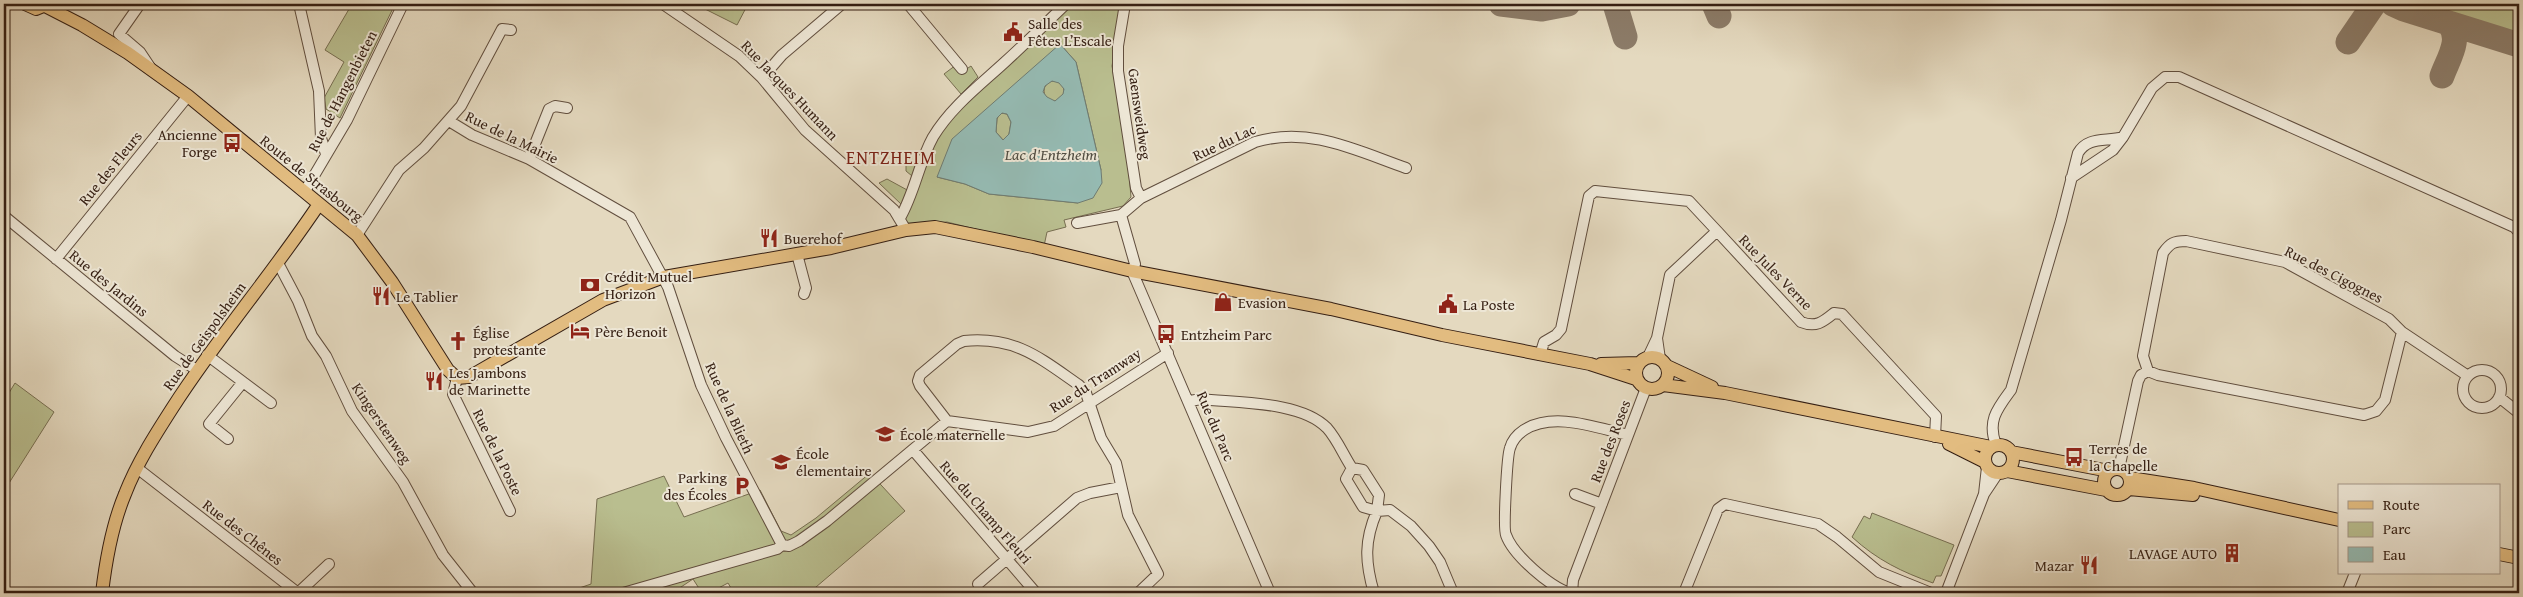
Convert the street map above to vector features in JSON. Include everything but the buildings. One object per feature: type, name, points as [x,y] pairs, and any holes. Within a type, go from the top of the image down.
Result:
[{"type":"main road","points":[[25,4],[36,9],[47,5]]},
{"type":"main road","name":"Route de Strasbourg","points":[[62,4],[82,25]]},
{"type":"main road","name":"Route de Strasbourg","points":[[47,5],[82,25],[188,96],[260,157],[306,191],[357,235],[392,282],[448,370],[457,378]]},
{"type":"main road","name":"Rue de Geispolsheim","points":[[102,593],[113,528],[137,468],[207,355],[278,263],[320,204]]},
{"type":"main road","points":[[457,378],[469,377],[603,300],[664,277],[797,254],[903,224],[935,227],[980,235],[1132,271],[1321,307],[1352,316],[1590,364],[1654,389],[1663,385],[1725,393],[1936,437],[2004,446],[2011,452],[2126,472],[2129,483]]},
{"type":"main road","points":[[1590,364],[1653,361],[1725,393]]},
{"type":"main road","points":[[1641,384],[1635,374],[1653,361]]},
{"type":"main road","points":[[1653,361],[1668,376],[1663,385]]},
{"type":"main road","points":[[1936,437],[1994,469],[2106,490],[2118,496],[2129,483]]},
{"type":"main road","points":[[1994,446],[1986,454],[1994,469]]},
{"type":"main road","points":[[1994,469],[2013,460],[2011,452]]},
{"type":"main road","points":[[2106,490],[2104,478],[2114,470]]},
{"type":"main road","points":[[2129,483],[2237,499],[2338,520]]},
{"type":"main road","points":[[2500,554],[2519,558]]},
{"type":"street","name":"Route de Strasbourg","points":[[140,4],[119,34],[148,61],[151,70]]},
{"type":"street","points":[[299,4],[319,91],[322,138],[326,154]]},
{"type":"street","name":"Rue de Hangenbieten","points":[[306,191],[347,120],[403,4]]},
{"type":"street","name":"Rue Jacques Humann","points":[[664,4],[732,50],[762,78],[805,130],[903,224]]},
{"type":"street","points":[[762,78],[782,55],[842,4]]},
{"type":"street","points":[[908,4],[962,69]]},
{"type":"street","points":[[903,224],[920,168],[940,126],[970,93],[1066,4]]},
{"type":"street","name":"Gaensweidweg","points":[[1125,4],[1118,46],[1118,71],[1136,188],[1142,198]]},
{"type":"street","points":[[448,122],[461,106],[502,29],[511,30]]},
{"type":"street","points":[[2071,178],[2113,150],[2123,137],[2152,88],[2165,77],[2180,77],[2514,227],[2519,232]]},
{"type":"street","name":"Rue des Fleurs","points":[[56,259],[188,96]]},
{"type":"street","points":[[529,159],[548,109],[555,106],[567,108]]},
{"type":"street","name":"Rue de la Mairie","points":[[357,235],[399,170],[448,122],[472,135],[529,159],[630,217],[664,277]]},
{"type":"street","name":"Rue du Lac","points":[[1077,223],[1121,215],[1142,198],[1255,142],[1274,136],[1307,136],[1335,143],[1406,168]]},
{"type":"street","points":[[1994,446],[1992,424],[1998,408],[2011,390],[2061,220],[2071,178],[2083,145],[2090,141],[2112,140],[2123,137]]},
{"type":"street","points":[[1540,355],[1544,342],[1556,335],[1561,329],[1590,196],[1595,191],[1689,202],[1717,231]]},
{"type":"street","points":[[1121,215],[1134,264],[1132,271]]},
{"type":"street","name":"Rue des Jardins","points":[[4,216],[175,356],[197,370]]},
{"type":"street","name":"Rue Jules Verne","points":[[1653,361],[1670,275],[1717,231],[1801,322],[1817,325],[1834,312],[1842,314],[1936,416],[1936,437]]},
{"type":"street","name":"Rue des Cigognes","points":[[2148,370],[2143,356],[2163,252],[2174,241],[2186,241],[2285,262],[2389,319],[2402,332],[2468,376]]},
{"type":"street","points":[[797,254],[806,288],[804,294]]},
{"type":"street","name":"Kingerstenweg","points":[[278,263],[298,301],[312,336],[326,356],[352,410],[402,482],[443,555],[473,593]]},
{"type":"street","name":"Rue du Parc","points":[[1132,271],[1190,402],[1270,593]]},
{"type":"street","name":"Rue de la Blieth","points":[[664,277],[701,385],[726,438],[782,545]]},
{"type":"street","points":[[2114,470],[2138,381],[2141,375],[2148,370],[2184,381],[2364,415],[2376,411],[2385,400],[2402,332]]},
{"type":"street","points":[[623,593],[777,549],[782,545],[789,546],[813,531],[946,421],[918,381],[920,375],[957,344],[964,341],[1017,346],[1031,351],[1079,385],[1088,401],[1101,438],[1116,463],[1128,515],[1158,574],[1138,593]]},
{"type":"street","name":"Rue du Tramway","points":[[946,421],[1028,432],[1041,430],[1054,426],[1088,401],[1168,353]]},
{"type":"street","points":[[207,355],[271,403]]},
{"type":"street","points":[[2479,370],[2492,373],[2499,382],[2499,397],[2490,407],[2477,408],[2471,405],[2466,400],[2463,388],[2468,376],[2479,370]]},
{"type":"street","name":"Rue de la Poste","points":[[457,378],[453,394],[510,512]]},
{"type":"street","points":[[228,439],[209,424],[242,382]]},
{"type":"street","name":"Rue des Roses","points":[[1570,593],[1573,580],[1628,435],[1641,384]]},
{"type":"street","points":[[2499,397],[2519,413]]},
{"type":"street","points":[[1190,402],[1201,399],[1292,409],[1313,418],[1327,429],[1352,468],[1363,470],[1379,496],[1377,510],[1366,544],[1368,574],[1374,593]]},
{"type":"street","points":[[1570,593],[1551,585],[1512,547],[1505,534],[1509,449],[1523,431],[1533,426],[1557,422],[1628,435]]},
{"type":"street","name":"Rue du Champ Fleuri","points":[[913,450],[1036,593]]},
{"type":"street","name":"Rue des Chênes","points":[[137,468],[298,593],[329,564]]},
{"type":"street","points":[[1352,468],[1346,479],[1363,507],[1390,510],[1411,526],[1440,562],[1453,593]]},
{"type":"street","points":[[1946,593],[1994,469]]},
{"type":"street","points":[[978,584],[1077,498],[1090,493],[1121,487]]},
{"type":"street","name":"Rue des Roses","points":[[1575,494],[1602,504]]},
{"type":"street","points":[[1684,593],[1718,509],[1725,504],[1818,524],[1837,537],[1879,572],[1931,593]]},
{"type":"street","points":[[2346,593],[2355,574]]},
{"type":"green space","points":[[352,4],[395,4],[340,118],[326,109],[324,98],[344,62],[325,50]]},
{"type":"green space","points":[[695,4],[748,4],[737,25]]},
{"type":"green space","points":[[1072,4],[1122,4],[1112,66],[1127,151],[1131,197],[1123,206],[1064,220],[1066,227],[1047,232],[1044,246],[947,222],[908,224],[901,213],[902,205],[879,183],[887,179],[909,191],[912,176],[906,171],[906,162],[919,164],[943,126]],"holes":[[[1060,44],[1076,62],[1101,170],[1078,203],[989,194],[965,184],[937,177]]]},
{"type":"green space","points":[[2415,4],[2519,4],[2519,36]]},
{"type":"green space","points":[[956,65],[962,72],[971,66],[978,77],[961,94],[944,74]]},
{"type":"green space","points":[[1054,81],[1061,84],[1064,91],[1061,98],[1054,101],[1047,98],[1044,91],[1047,84]]},
{"type":"green space","points":[[1000,113],[1007,114],[1011,122],[1009,134],[1003,140],[996,132],[997,119]]},
{"type":"green space","points":[[15,383],[54,412],[4,491],[4,401]]},
{"type":"green space","points":[[870,473],[905,511],[809,593],[734,593],[728,583],[709,593],[702,593],[693,579],[672,593],[565,593],[591,584],[597,499],[664,476],[684,517],[760,490],[781,531],[791,535],[816,518]]},
{"type":"green space","points":[[1872,513],[1954,545],[1941,576],[1936,576],[1933,583],[1911,574],[1880,559],[1852,537],[1864,516],[1870,519]]},
{"type":"water","name":"Lac d'Entzheim","points":[[1060,44],[1076,62],[1101,170],[1102,183],[1093,198],[1078,203],[989,194],[965,184],[937,177],[952,139]],"holes":[[[1052,81],[1059,83],[1064,89],[1063,94],[1055,101],[1047,97],[1043,92],[1045,86]],[[1002,113],[1007,114],[1011,122],[1009,134],[1003,140],[996,132],[997,118]]]},
{"type":"taxiway","points":[[1501,4],[1542,9],[1568,4]]},
{"type":"taxiway","points":[[1615,4],[1625,37]]},
{"type":"taxiway","points":[[1714,4],[1719,16]]},
{"type":"taxiway","points":[[2348,42],[2374,4]]},
{"type":"taxiway","points":[[2393,4],[2519,45]]},
{"type":"taxiway","points":[[2442,76],[2454,42],[2454,35],[2448,23]]},
{"type":"place","name":"Salle des Fêtes L’Escale","points":[[1013,32]]},
{"type":"place","name":"Ancienne Forge","points":[[232,143]]},
{"type":"place","name":"Buerehof","points":[[769,238]]},
{"type":"place","name":"Crédit Mutuel Horizon","points":[[590,285]]},
{"type":"place","name":"Le Tablier","points":[[381,296]]},
{"type":"place","name":"Evasion","points":[[1223,302]]},
{"type":"place","name":"La Poste","points":[[1448,304]]},
{"type":"place","name":"Père Benoit","points":[[580,331]]},
{"type":"place","name":"Entzheim Parc","points":[[1166,334]]},
{"type":"place","name":"Église protestante","points":[[458,341]]},
{"type":"place","name":"Les Jambons de Marinette","points":[[434,381]]},
{"type":"place","name":"École maternelle","points":[[885,434]]},
{"type":"place","name":"Terres de la Chapelle","points":[[2074,457]]},
{"type":"place","name":"École élementaire","points":[[781,462]]},
{"type":"place","name":"Parking des Écoles","points":[[742,486]]},
{"type":"place","name":"LAVAGE AUTO","points":[[2232,553]]},
{"type":"place","name":"Mazar","points":[[2089,565]]},
{"type":"district","name":"ENTZHEIM","points":[[891,157]]}]
